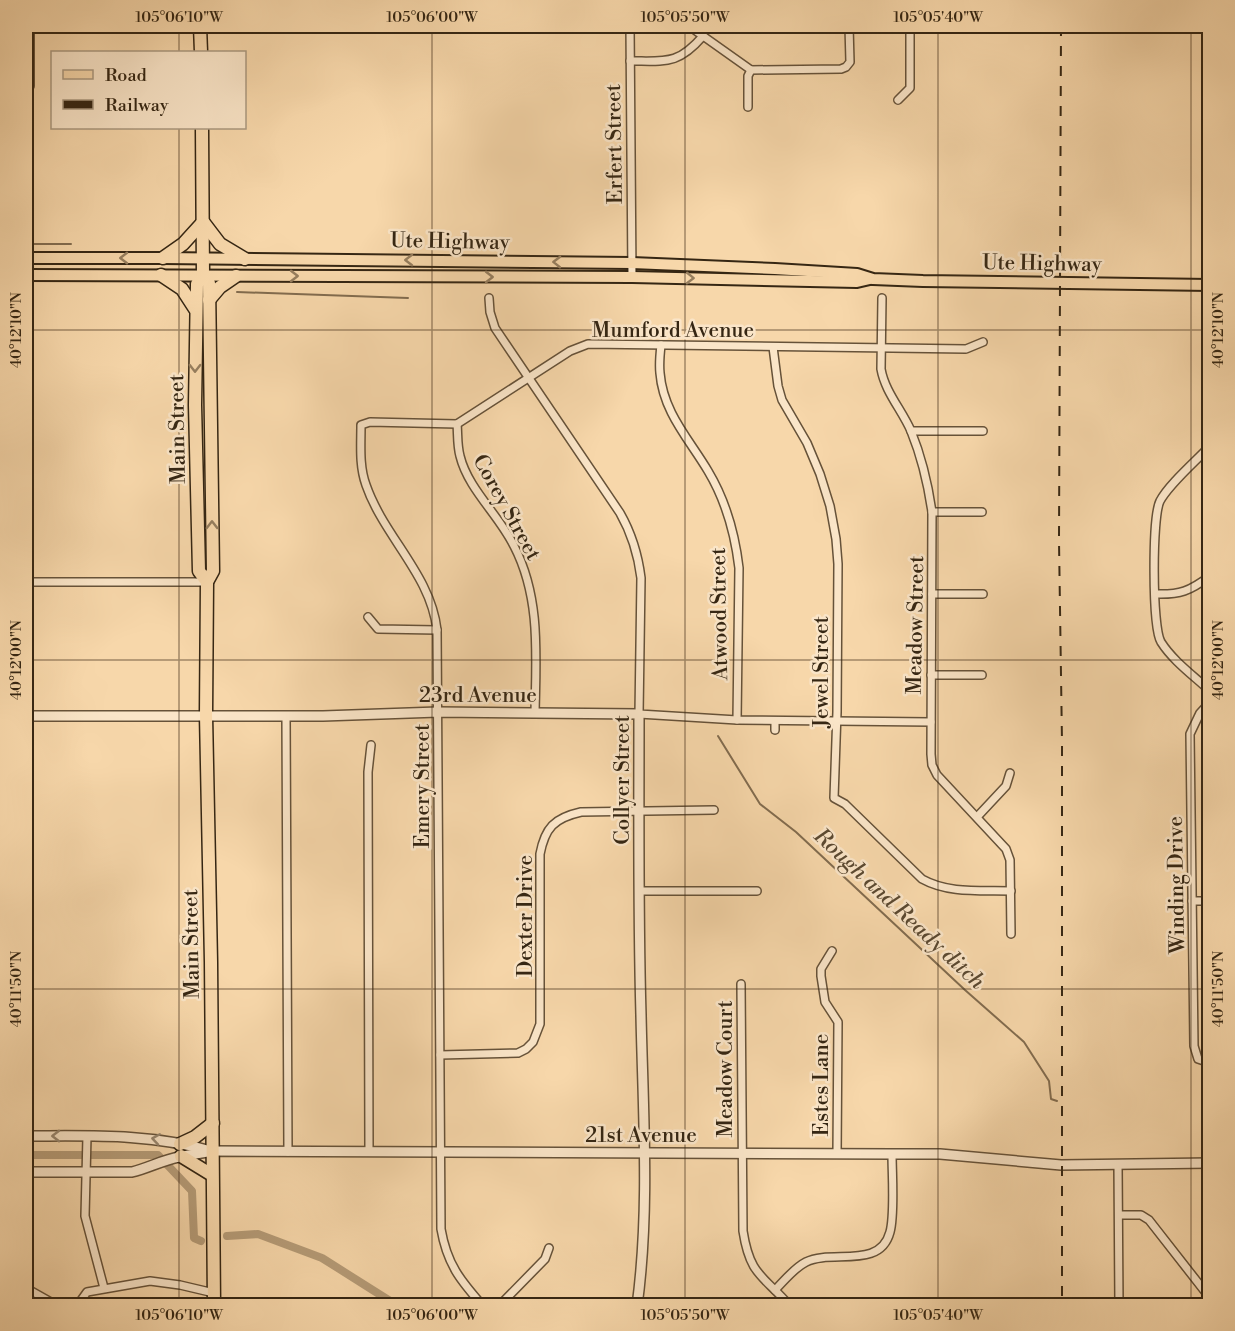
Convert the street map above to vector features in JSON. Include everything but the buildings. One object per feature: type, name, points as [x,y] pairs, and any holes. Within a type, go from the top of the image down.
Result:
[{"type":"highway","points":[[200,26],[201,51]]},
{"type":"highway","name":"Main Street","points":[[202,129],[203,275],[197,284],[195,405],[199,560],[200,571],[207,582]]},
{"type":"highway","points":[[163,258],[183,244],[203,222],[220,244],[245,259]]},
{"type":"highway","points":[[161,275],[182,289],[196,310]]},
{"type":"highway","name":"Main Street","points":[[203,275],[209,283],[213,571],[207,582],[206,716],[214,1299]]},
{"type":"highway","points":[[209,300],[220,287],[236,276]]},
{"type":"highway","points":[[212,1175],[177,1153],[213,1123]]},
{"type":"main road","name":"Ute Highway","points":[[26,258],[632,263],[857,274],[873,279]]},
{"type":"main road","name":"Ute Highway","points":[[26,275],[632,277],[857,282],[873,279],[1209,285]]},
{"type":"street","points":[[30,26],[30,86]]},
{"type":"street","name":"Erfert Street","points":[[630,26],[632,277]]},
{"type":"street","points":[[691,26],[751,70],[841,69],[846,67],[850,62],[849,26]]},
{"type":"street","points":[[898,100],[910,88],[910,26]]},
{"type":"street","points":[[630,61],[668,61],[678,58],[689,52],[703,36]]},
{"type":"street","points":[[748,107],[748,76],[751,70]]},
{"type":"street","name":"Collyer Street","points":[[489,298],[495,328],[620,513],[632,536],[639,561],[641,578],[639,811],[644,1153],[643,1258],[637,1305]]},
{"type":"street","name":"Meadow Street","points":[[882,298],[883,380],[911,431],[928,484],[932,512],[932,765],[937,775],[1006,849],[1010,860],[1011,934]]},
{"type":"street","name":"Mumford Avenue","points":[[457,423],[570,351],[588,344],[966,350],[983,342]]},
{"type":"street","name":"Atwood Street","points":[[660,345],[660,374],[667,404],[674,420],[716,485],[736,545],[739,567],[737,720]]},
{"type":"street","name":"Jewel Street","points":[[773,347],[782,400],[807,443],[820,474],[830,506],[836,539],[838,564],[837,721],[834,798],[844,804],[922,879],[947,889],[1011,891]]},
{"type":"street","name":"Emery Street","points":[[457,423],[370,422],[361,425],[361,437],[362,467],[373,504],[430,597],[435,613],[438,712],[441,1228],[452,1267],[483,1305]]},
{"type":"street","name":"Corey Street","points":[[457,423],[458,448],[465,471],[514,545],[526,578],[536,628],[535,713]]},
{"type":"street","points":[[911,431],[982,431]]},
{"type":"street","points":[[1209,446],[1160,502],[1155,525],[1155,594],[1160,641],[1179,663],[1209,691]]},
{"type":"street","points":[[932,512],[982,512]]},
{"type":"street","points":[[1155,594],[1173,595],[1191,590],[1209,576]]},
{"type":"street","points":[[26,582],[207,582]]},
{"type":"street","points":[[932,594],[983,594]]},
{"type":"street","points":[[368,617],[378,629],[437,630]]},
{"type":"street","points":[[931,675],[982,675]]},
{"type":"street","name":"Winding Drive","points":[[1209,702],[1200,713],[1190,734],[1194,1046],[1198,1059],[1209,1063]]},
{"type":"street","name":"23rd Avenue","points":[[26,716],[286,716],[438,712],[639,714],[775,721],[931,722]]},
{"type":"street","points":[[286,716],[288,1152]]},
{"type":"street","points":[[775,721],[775,730]]},
{"type":"street","points":[[369,1152],[368,772],[371,745]]},
{"type":"street","points":[[977,817],[1006,786],[1010,774]]},
{"type":"street","name":"Dexter Drive","points":[[440,1055],[509,1054],[526,1049],[532,1042],[540,1024],[540,854],[550,826],[574,814],[714,810]]},
{"type":"street","points":[[640,891],[757,891]]},
{"type":"street","points":[[1192,901],[1209,901]]},
{"type":"street","name":"Estes Lane","points":[[832,951],[821,969],[820,976],[825,1002],[838,1022],[837,1154]]},
{"type":"street","name":"Meadow Court","points":[[741,984],[741,1154],[743,1231],[746,1251],[761,1278],[790,1305]]},
{"type":"street","name":"21st Avenue","points":[[26,1136],[131,1137],[177,1153],[213,1151],[940,1154],[1068,1165],[1209,1163]]},
{"type":"street","points":[[87,1136],[88,1172],[85,1216],[104,1287]]},
{"type":"street","points":[[26,1172],[132,1172],[158,1165],[177,1153]]},
{"type":"street","points":[[775,1290],[806,1262],[867,1255],[877,1251],[885,1244],[891,1226],[892,1154]]},
{"type":"street","points":[[1118,1164],[1119,1305]]},
{"type":"street","points":[[1119,1215],[1141,1215],[1149,1220],[1209,1298]]},
{"type":"street","points":[[499,1305],[545,1259],[549,1248]]},
{"type":"street","points":[[78,1305],[87,1292],[104,1287],[150,1281],[180,1285],[214,1299]]},
{"type":"street","points":[[26,1288],[58,1305]]},
{"type":"waterway","name":"Rough and Ready ditch","points":[[26,244],[71,244]]},
{"type":"waterway","name":"Rough and Ready ditch","points":[[237,292],[408,298]]},
{"type":"waterway","name":"Rough and Ready ditch","points":[[718,736],[760,804],[796,832],[1024,1042],[1049,1081],[1051,1099],[1057,1101]]},
{"type":"waterway","points":[[26,1155],[158,1155],[192,1191],[194,1238],[201,1241]]},
{"type":"waterway","points":[[227,1236],[258,1234],[322,1258],[398,1306]]},
{"type":"railway","points":[[1061,26],[1059,541],[1062,742],[1062,1306]]}]
